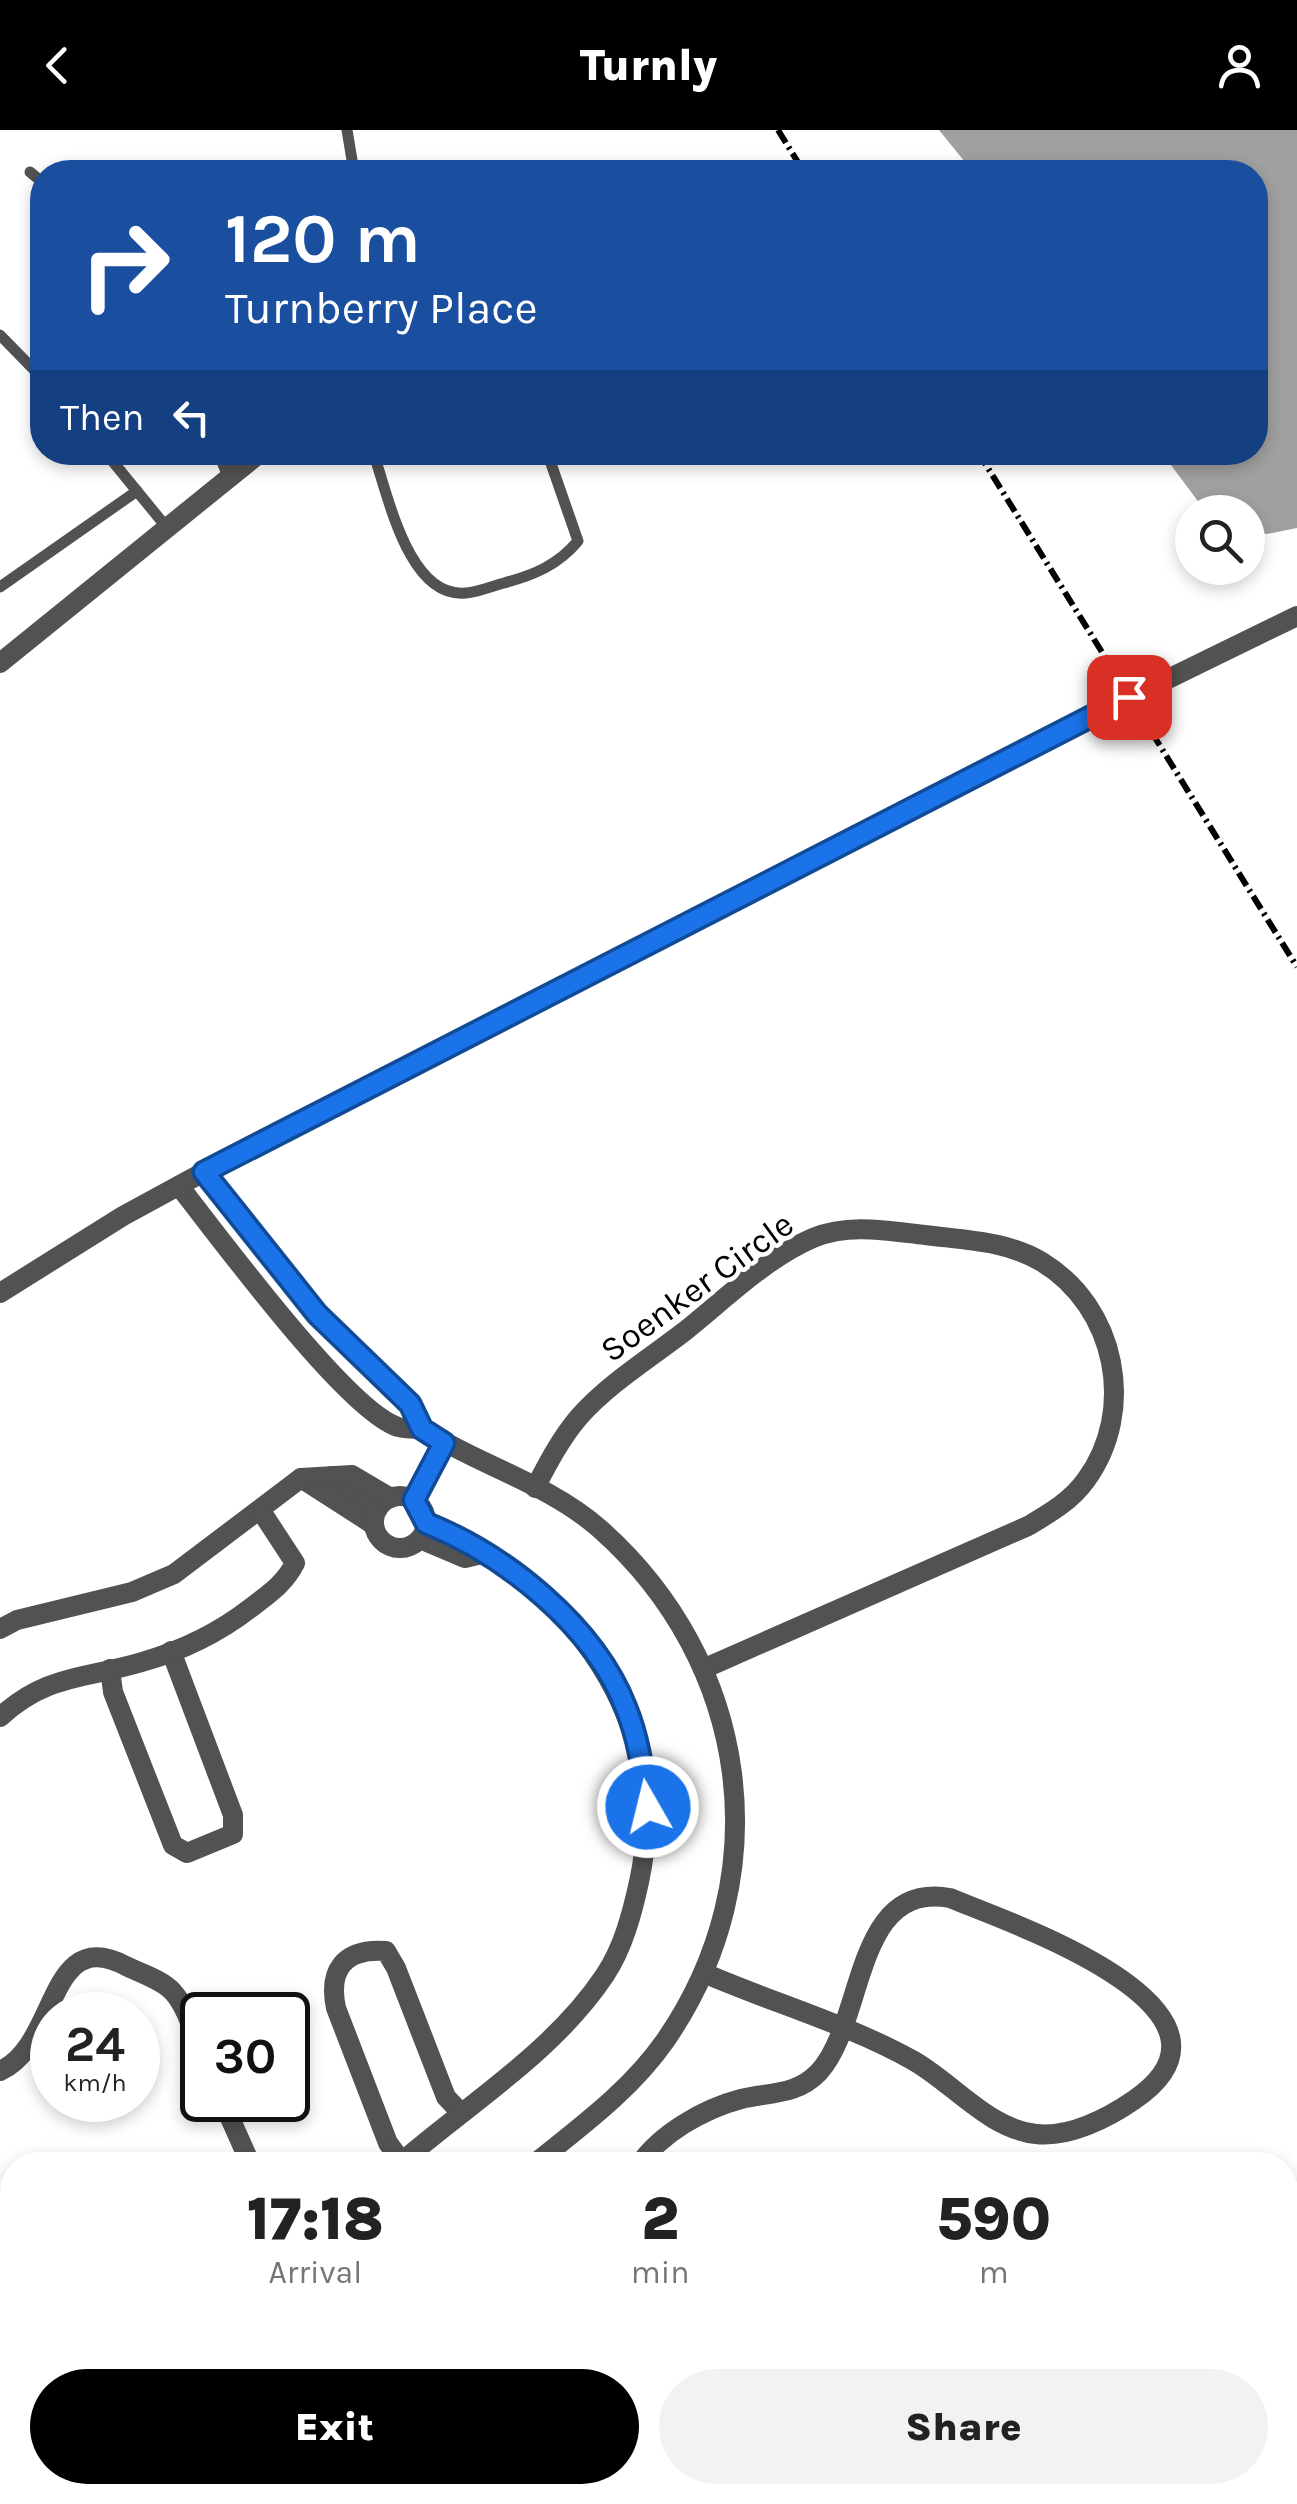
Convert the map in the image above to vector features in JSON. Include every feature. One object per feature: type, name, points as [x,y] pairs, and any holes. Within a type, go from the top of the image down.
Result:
[{"type":"street","points":[[0,663],[246,465]]},
{"type":"street","points":[[0,1293],[204,1172],[977,773],[1295,620]]},
{"type":"street","points":[[204,1172],[336,1336],[410,1404],[422,1429]]},
{"type":"street","points":[[179,1186],[296,1333],[355,1395],[396,1426],[422,1429],[535,1488],[599,1528],[662,1597],[703,1669],[721,1716],[736,1812],[728,1904],[704,1973],[683,2013],[640,2073],[548,2152]]},
{"type":"street","name":"Soenker Circle","points":[[535,1488],[582,1414],[761,1272],[813,1238],[842,1230],[876,1229],[990,1243],[1042,1262],[1071,1284],[1089,1305],[1104,1336],[1116,1392],[1106,1441],[1085,1482],[1061,1506],[1028,1526],[703,1669]]},
{"type":"street","points":[[423,1531],[414,1500],[444,1443]]},
{"type":"street","points":[[0,1629],[17,1620],[132,1592],[174,1574],[301,1478],[352,1475],[381,1510],[381,1540],[396,1548],[423,1531],[470,1541],[482,1554],[529,1585],[566,1620],[598,1659],[625,1705],[640,1751],[648,1807],[644,1858],[631,1918],[608,1971],[576,2015],[413,2152]]},
{"type":"street","points":[[301,1478],[381,1510],[414,1500]]},
{"type":"street","points":[[0,1717],[24,1696],[56,1680],[110,1669],[202,1640],[286,1580],[295,1563],[261,1510]]},
{"type":"street","points":[[110,1669],[113,1692],[172,1845],[188,1853],[199,1850],[232,1834],[233,1815],[172,1651]]},
{"type":"street","points":[[648,2152],[656,2141],[676,2129],[740,2100],[778,2096],[818,2074],[842,2028],[889,1915],[905,1900],[931,1894],[950,1898],[1102,1963],[1153,2007],[1168,2042],[1163,2068],[1145,2092],[1066,2134],[1046,2136],[1011,2128],[912,2060],[842,2028],[704,1973]]},
{"type":"street","points":[[393,2152],[336,2008],[332,1988],[335,1968],[348,1956],[368,1950],[386,1952],[396,1968],[446,2097],[461,2113]]},
{"type":"street","points":[[0,2071],[28,2052],[72,1963],[89,1955],[109,1957],[173,1990],[180,2005]]},
{"type":"street","points":[[232,2122],[245,2152]]},
{"type":"lane","points":[[346,130],[352,160]]},
{"type":"lane","points":[[0,336],[30,366]]},
{"type":"lane","points":[[116,465],[168,530]]},
{"type":"lane","points":[[223,465],[229,479]]},
{"type":"lane","points":[[379,465],[411,557],[428,580],[442,589],[464,594],[536,574],[568,554],[578,541],[552,465]]},
{"type":"lane","points":[[0,587],[137,491]]},
{"type":"shaded area","points":[[939,130],[1297,130],[1297,528],[1267,534],[1265,495],[1193,495],[1171,465],[1268,465],[1268,160],[963,160]]},
{"type":"railway","points":[[778,130],[797,160]]},
{"type":"railway","points":[[986,465],[1297,967]]},
{"type":"route","points":[[648,1807],[640,1751],[625,1705],[598,1659],[566,1620],[529,1585],[482,1554],[470,1541],[426,1523],[421,1506],[414,1500],[444,1443],[422,1429],[410,1404],[317,1314],[204,1172],[1129,697]]}]
